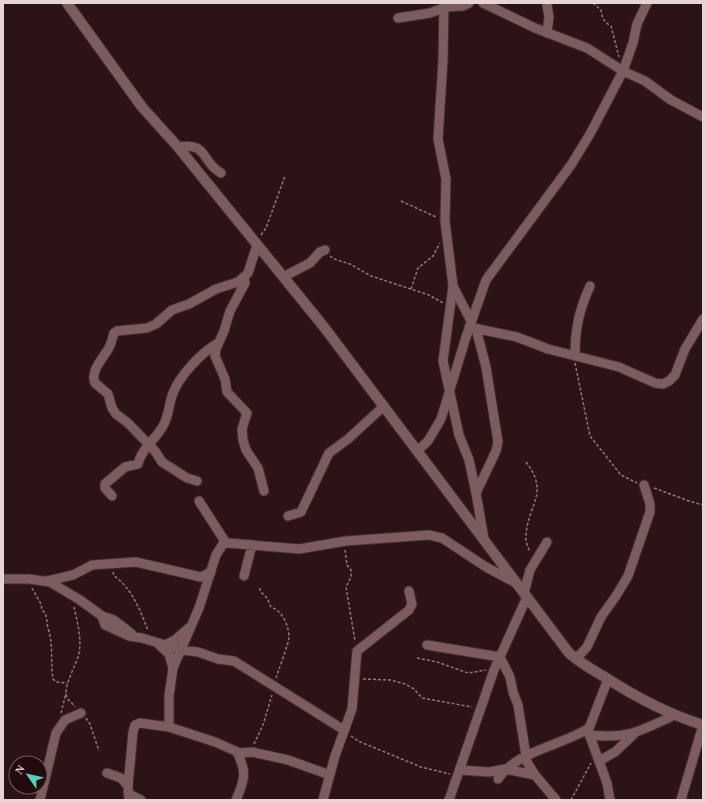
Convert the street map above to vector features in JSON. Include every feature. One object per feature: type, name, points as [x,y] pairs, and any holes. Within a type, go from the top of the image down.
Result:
[{"type":"street","points":[[67,3],[142,107],[178,147],[324,327],[526,595],[555,636],[576,659],[608,679],[676,715],[703,726],[681,800]]},
{"type":"street","points":[[398,18],[430,13],[444,6],[462,6],[469,3]]},
{"type":"street","points":[[483,3],[547,32],[587,48],[622,71],[645,81],[671,100],[703,117]]},
{"type":"street","points":[[418,451],[428,441],[441,419],[486,280],[571,165],[599,118],[622,71],[633,42],[637,24],[647,3]]},
{"type":"street","points":[[547,5],[549,17],[547,32]]},
{"type":"street","points":[[444,6],[443,60],[438,139],[446,179],[446,235],[454,286],[472,326],[486,367],[498,446],[476,493]]},
{"type":"street","points":[[178,147],[191,146],[201,150],[211,167],[221,173]]},
{"type":"street","points":[[197,481],[187,478],[162,462],[158,454],[128,423],[116,414],[108,394],[97,386],[93,380],[100,360],[108,350],[114,333],[117,331],[147,328],[156,324],[172,310],[189,304],[208,293],[238,282],[244,277],[252,266],[256,244]]},
{"type":"street","points":[[283,277],[310,263],[320,252],[325,250]]},
{"type":"street","points":[[244,277],[245,283],[230,311],[216,348],[216,360],[225,379],[227,392],[247,414],[242,430],[243,440],[246,450],[258,468],[264,491]]},
{"type":"street","points":[[454,286],[443,355],[459,435],[469,460],[484,539]]},
{"type":"street","points":[[574,356],[576,328],[581,306],[590,286]]},
{"type":"street","points":[[472,326],[517,337],[540,346],[619,367],[655,383],[663,384],[670,382],[675,375],[685,349],[703,319]]},
{"type":"street","points":[[112,496],[105,488],[105,484],[125,468],[138,464],[140,454],[149,445],[165,422],[173,394],[182,376],[218,343]]},
{"type":"street","points":[[288,516],[301,512],[329,453],[348,439],[384,406]]},
{"type":"street","points":[[576,659],[587,647],[601,616],[616,596],[635,558],[650,512],[650,504],[644,485]]},
{"type":"street","points":[[199,501],[226,543]]},
{"type":"street","points":[[169,727],[169,696],[173,668],[182,650],[220,548],[226,543],[299,549],[337,542],[413,535],[436,536],[486,567],[517,583]]},
{"type":"street","points":[[450,800],[494,670],[526,595],[530,570],[547,542]]},
{"type":"street","points":[[244,576],[252,545]]},
{"type":"street","points":[[3,578],[47,581],[73,575],[92,565],[136,562],[201,577],[211,572]]},
{"type":"street","points":[[47,581],[72,595],[102,616],[114,620],[130,633],[182,650],[198,652],[234,661],[345,729]]},
{"type":"street","points":[[323,800],[352,709],[357,651],[409,610],[412,604],[409,591]]},
{"type":"street","points":[[165,645],[175,640],[190,627]]},
{"type":"street","points":[[154,641],[169,654],[173,668]]},
{"type":"street","points":[[427,645],[500,657]]},
{"type":"street","points":[[500,657],[510,677],[513,692],[518,705],[525,756],[535,775],[556,800]]},
{"type":"street","points":[[608,679],[589,732],[607,783],[610,800]]},
{"type":"street","points":[[40,800],[56,733],[65,720],[81,713]]},
{"type":"street","points":[[498,779],[505,769],[525,756],[589,732],[612,737],[634,734],[676,715]]},
{"type":"street","points":[[129,793],[135,726],[140,723],[169,727],[215,742],[237,752],[250,752],[288,760],[330,775]]},
{"type":"street","points":[[598,757],[615,752],[634,734]]},
{"type":"street","points":[[237,752],[244,767]]},
{"type":"street","points":[[236,800],[242,787],[244,767],[250,752]]},
{"type":"street","points":[[459,773],[489,772],[505,769],[535,775]]},
{"type":"street","points":[[107,773],[121,778],[131,796],[141,800]]},
{"type":"path","points":[[593,3],[601,10],[602,17],[606,23],[611,26],[622,71]]},
{"type":"path","points":[[256,244],[266,228],[285,176]]},
{"type":"path","points":[[401,201],[445,221]]},
{"type":"path","points":[[411,289],[418,268],[433,256],[446,235]]},
{"type":"path","points":[[325,250],[334,259],[350,264],[358,270],[387,282],[435,297],[450,307]]},
{"type":"path","points":[[574,356],[590,436],[621,475],[689,501],[703,504]]},
{"type":"path","points":[[526,462],[534,474],[538,493],[526,535],[534,564]]},
{"type":"path","points":[[337,542],[345,550],[346,561],[351,570],[351,577],[346,588],[357,651]]},
{"type":"path","points":[[112,563],[114,576],[120,580],[131,594],[145,621],[148,633],[154,641]]},
{"type":"path","points":[[27,579],[41,604],[42,610],[47,615],[52,641],[51,666],[53,679],[56,682],[68,684]]},
{"type":"path","points":[[250,752],[263,725],[271,700],[273,684],[289,637],[284,616],[278,610],[271,607],[267,598],[260,591],[260,588]]},
{"type":"path","points":[[61,713],[68,684],[73,673],[80,647],[72,595]]},
{"type":"path","points":[[417,658],[437,662],[468,673],[483,670],[494,670]]},
{"type":"path","points":[[355,678],[398,682],[411,686],[422,698],[480,708]]},
{"type":"path","points":[[68,684],[67,698],[90,724],[99,751]]},
{"type":"path","points":[[345,729],[354,739],[421,767],[459,773]]},
{"type":"path","points":[[571,800],[598,757]]}]
